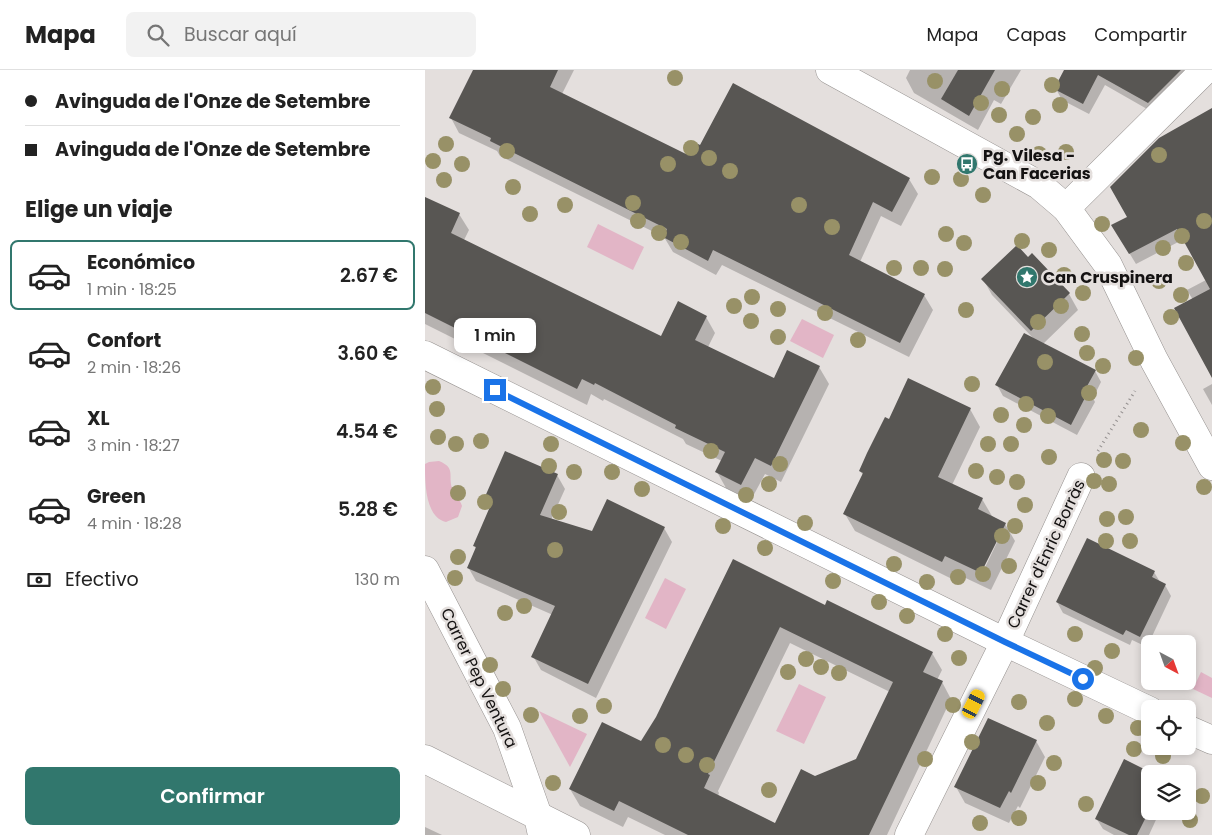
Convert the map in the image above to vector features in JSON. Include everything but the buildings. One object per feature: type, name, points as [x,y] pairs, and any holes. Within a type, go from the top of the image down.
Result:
[{"type":"street","points":[[830,70],[1039,185],[1066,208],[1108,265],[1154,360],[1212,466]]},
{"type":"street","points":[[1066,208],[1205,70]]},
{"type":"street","points":[[425,355],[1005,642],[1141,707]]},
{"type":"street","name":"Carrer d'Enric Borràs","points":[[909,835],[1005,642],[1081,477]]},
{"type":"street","name":"Carrer Pep Ventura","points":[[425,570],[507,728],[540,826]]},
{"type":"street","points":[[1196,733],[1212,740]]},
{"type":"street","points":[[425,759],[540,826],[576,835]]},
{"type":"path","name":"Carrer d'Enric Borràs","points":[[1081,477],[1154,360]]},
{"type":"shaded area","points":[[598,224],[644,247],[633,270],[587,247]]},
{"type":"shaded area","points":[[802,319],[834,335],[823,358],[790,341]]},
{"type":"shaded area","points":[[439,461],[450,469],[452,488],[462,506],[458,517],[446,522],[434,514],[426,489],[425,464]]},
{"type":"shaded area","points":[[665,578],[686,589],[666,629],[645,618]]},
{"type":"shaded area","points":[[1201,672],[1212,678],[1212,698],[1195,690]]},
{"type":"shaded area","points":[[799,684],[826,697],[804,744],[776,731]]},
{"type":"shaded area","points":[[539,711],[587,734],[570,767]]},
{"type":"place","name":"Pg. Vilesa - Can Facerias","points":[[967,164]]},
{"type":"place","name":"Can Cruspinera","points":[[1027,277]]},
{"type":"route","points":[[495,390],[1083,679]]}]
